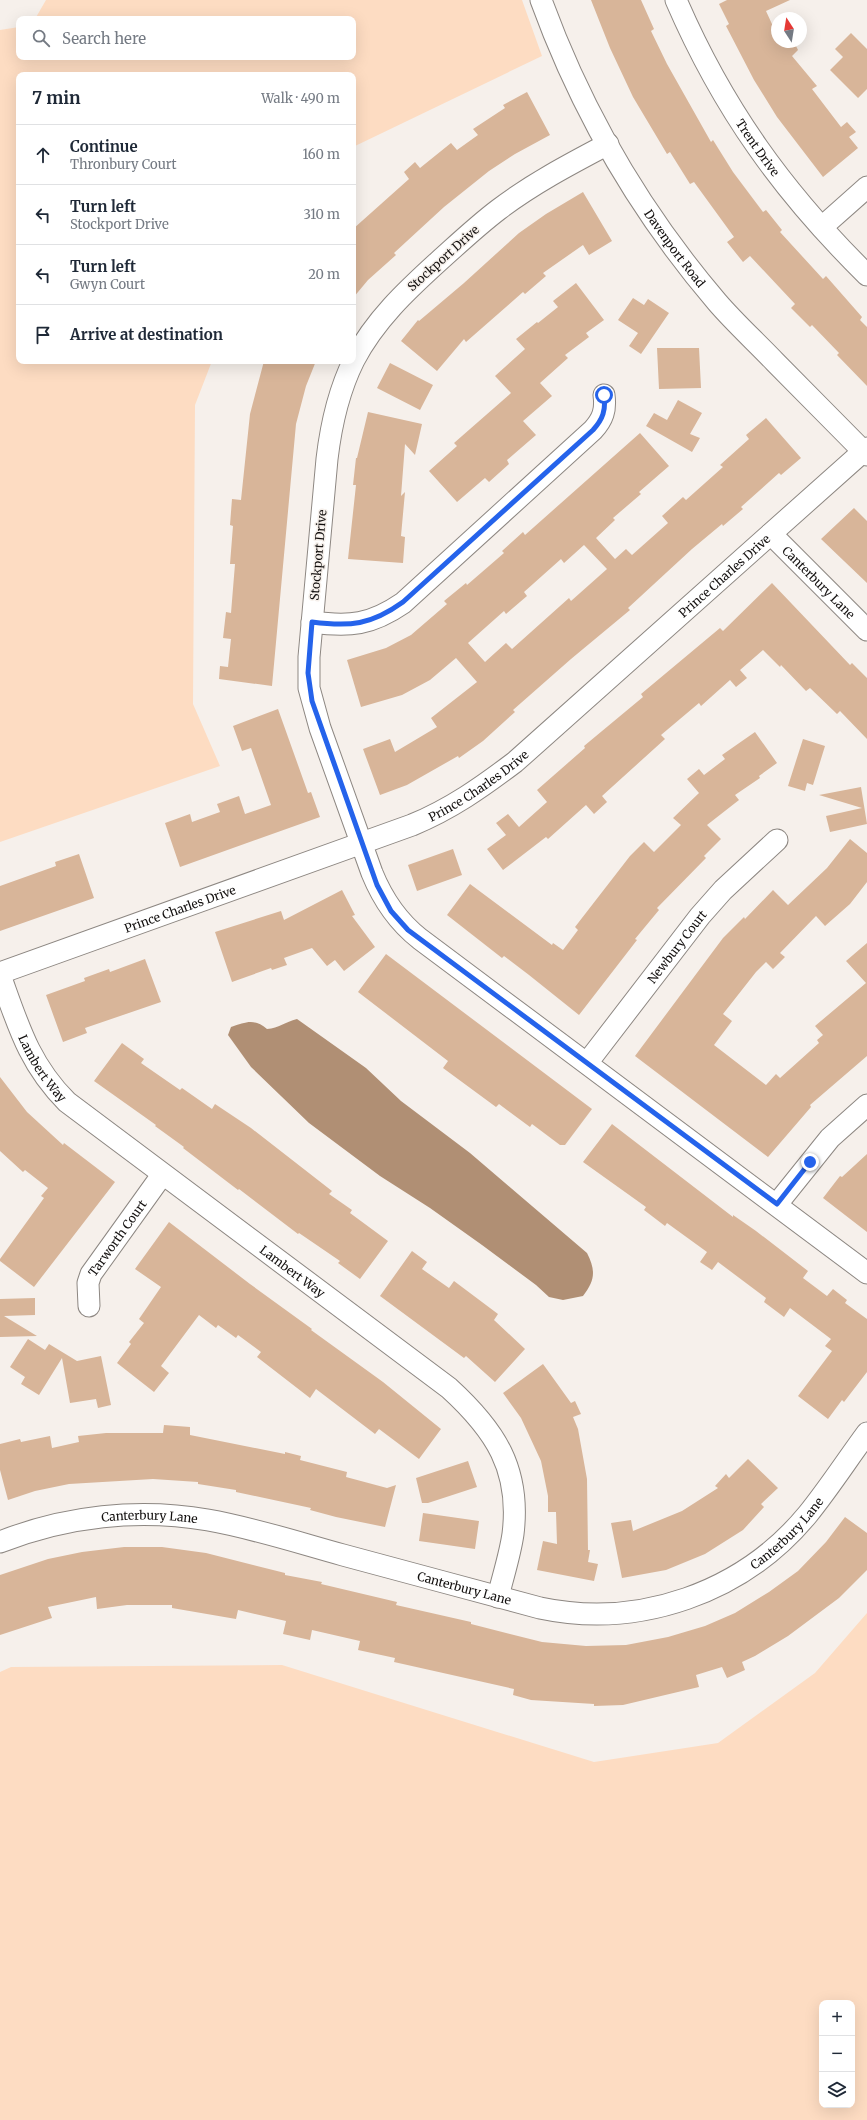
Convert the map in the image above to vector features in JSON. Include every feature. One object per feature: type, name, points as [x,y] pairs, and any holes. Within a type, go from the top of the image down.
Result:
[{"type":"street","name":"Davenport Road","points":[[541,0],[561,51],[608,144],[651,217],[704,286],[736,322],[866,451]]},
{"type":"street","name":"Trent Drive","points":[[676,0],[700,52],[730,108],[765,160],[822,227],[867,275]]},
{"type":"street","name":"Stockport Drive","points":[[356,358],[363,344],[394,303],[499,209],[540,181],[608,144]]},
{"type":"street","points":[[822,227],[867,188]]},
{"type":"street","name":"Stockport Drive","points":[[353,364],[346,379],[329,440],[308,673],[312,701],[384,899],[391,911],[408,930],[777,1204],[867,1273]]},
{"type":"street","points":[[312,622],[334,625],[362,624],[389,612],[403,602],[593,430],[600,422],[605,411],[604,395]]},
{"type":"street","name":"Prince Charles Drive","points":[[0,974],[432,817],[464,800],[515,762],[866,451]]},
{"type":"street","name":"Canterbury Lane","points":[[771,534],[867,630]]},
{"type":"street","name":"Newbury Court","points":[[586,1063],[703,911],[723,890],[777,840]]},
{"type":"street","name":"Lambert Way","points":[[0,974],[28,1049],[36,1064],[52,1087],[79,1113],[448,1388],[483,1422],[504,1457],[511,1485],[514,1506],[513,1535],[498,1597]]},
{"type":"street","points":[[777,1204],[830,1138],[867,1105]]},
{"type":"street","name":"Tarworth Court","points":[[90,1306],[88,1283],[91,1274],[162,1175]]},
{"type":"street","name":"Canterbury Lane","points":[[0,1542],[49,1526],[94,1517],[132,1515],[188,1517],[239,1527],[557,1612],[595,1614],[646,1610],[684,1601],[703,1593],[751,1567],[788,1535],[808,1514],[867,1433]]},
{"type":"shaded area","points":[[46,0],[522,0],[542,56],[356,146],[356,72],[16,72],[16,364],[211,364],[195,405],[193,704],[220,766],[0,842],[0,30],[16,27],[16,60],[356,60],[356,16],[37,16]]},
{"type":"shaded area","points":[[297,1019],[366,1068],[401,1101],[470,1153],[587,1253],[592,1265],[593,1275],[590,1285],[583,1296],[563,1300],[549,1297],[536,1285],[482,1245],[430,1208],[380,1176],[309,1123],[251,1067],[228,1035],[231,1027],[250,1022],[258,1023],[267,1029]]},
{"type":"shaded area","points":[[867,1613],[867,2120],[0,2120],[0,1672],[11,1667],[282,1665],[594,1762],[718,1743],[815,1673]]},
{"type":"building","points":[[591,0],[641,0],[654,29],[651,31],[667,64],[711,142],[713,140],[733,172],[763,212],[766,210],[782,230],[780,232],[823,279],[826,276],[862,317],[860,320],[867,327],[867,386],[837,355],[839,353],[812,325],[810,327],[791,308],[795,304],[750,256],[743,262],[727,242],[734,237],[694,182],[690,184],[670,152],[667,154],[633,97],[610,48]]},
{"type":"building","points":[[727,0],[790,0],[766,11],[771,22],[771,48],[797,48],[798,50],[792,56],[817,86],[812,89],[841,127],[847,122],[856,132],[849,137],[858,148],[823,177],[777,117],[754,80],[726,26],[729,24],[719,4]]},
{"type":"building","points":[[851,33],[867,49],[867,89],[858,98],[830,70],[843,57],[835,49]]},
{"type":"building","points":[[527,92],[550,135],[515,154],[489,171],[444,207],[394,253],[396,255],[368,280],[356,294],[356,226],[409,179],[404,172],[415,162],[420,168],[451,143],[457,150],[478,135],[473,129],[505,108],[503,105]]},
{"type":"building","points":[[583,192],[612,241],[589,255],[583,245],[543,273],[546,276],[525,294],[523,292],[466,342],[464,339],[437,371],[401,341],[418,320],[419,321],[464,283],[519,233],[546,214]]},
{"type":"building","points":[[576,283],[604,320],[586,333],[589,337],[565,355],[568,358],[540,383],[552,396],[523,421],[536,435],[507,460],[509,464],[489,482],[485,478],[457,502],[429,471],[457,446],[454,443],[511,393],[495,376],[525,349],[516,339],[558,307],[553,301]]},
{"type":"building","points":[[633,298],[644,305],[648,299],[669,313],[641,354],[629,346],[638,333],[618,320]]},
{"type":"building","points":[[657,348],[699,348],[701,388],[659,389]]},
{"type":"building","points":[[390,363],[433,385],[420,410],[377,388]]},
{"type":"building","points":[[263,364],[315,364],[306,386],[296,424],[272,686],[219,679],[220,666],[228,667],[231,639],[223,638],[226,612],[231,613],[235,564],[230,564],[233,526],[230,525],[232,499],[241,500],[250,414]]},
{"type":"building","points":[[678,400],[702,413],[690,434],[700,438],[692,452],[646,426],[654,413],[667,420]]},
{"type":"building","points":[[368,412],[422,424],[415,455],[405,444],[401,496],[405,492],[401,536],[405,537],[403,563],[348,559],[356,485],[353,485],[356,458]]},
{"type":"building","points":[[766,418],[801,458],[781,475],[779,473],[741,507],[743,509],[692,549],[628,608],[630,610],[513,710],[515,712],[483,741],[459,758],[458,756],[407,785],[380,795],[363,749],[390,739],[395,752],[437,727],[431,718],[477,682],[456,658],[430,680],[402,695],[361,707],[347,660],[386,648],[411,635],[447,604],[444,601],[466,583],[467,585],[504,553],[502,551],[523,532],[525,535],[640,433],[669,466],[639,492],[641,494],[613,518],[615,520],[596,538],[615,559],[626,549],[632,555],[668,523],[662,516],[683,497],[686,500],[723,467],[720,465],[749,439],[746,435]],"holes":[[[584,545],[607,569],[571,601],[569,598],[512,649],[506,643],[485,662],[468,643],[504,611],[506,614],[527,596],[524,592],[561,559],[564,563]]]},
{"type":"building","points":[[854,508],[867,521],[867,583],[821,539]]},
{"type":"building","points":[[772,583],[850,665],[852,663],[867,678],[867,739],[840,711],[837,714],[810,688],[806,691],[781,665],[780,667],[763,650],[740,670],[747,678],[736,687],[730,680],[701,706],[699,703],[661,735],[665,739],[602,796],[607,802],[594,814],[586,805],[548,839],[546,837],[503,870],[487,849],[506,835],[496,823],[508,814],[519,827],[547,802],[537,790],[585,748],[584,746],[643,697],[641,694],[720,628],[723,631]]},
{"type":"building","points":[[278,709],[308,793],[311,792],[320,817],[180,867],[165,823],[190,814],[192,822],[220,812],[217,804],[239,796],[245,814],[271,805],[251,748],[242,751],[233,726]]},
{"type":"building","points":[[755,732],[777,763],[759,776],[760,778],[735,795],[739,800],[707,825],[721,839],[704,856],[706,858],[657,908],[659,910],[635,939],[637,940],[579,1015],[504,956],[502,958],[447,915],[470,884],[552,945],[553,943],[563,950],[578,930],[575,927],[630,856],[644,842],[654,852],[681,825],[673,818],[699,793],[687,779],[699,769],[704,775],[725,759],[722,755]]},
{"type":"building","points":[[803,739],[825,746],[813,785],[807,783],[805,791],[788,786]]},
{"type":"building","points":[[861,787],[867,824],[830,832],[826,816],[862,808],[819,795]]},
{"type":"building","points":[[850,839],[867,853],[867,882],[850,904],[825,926],[816,916],[780,953],[785,957],[773,969],[766,962],[756,972],[723,1014],[732,1021],[714,1045],[766,1085],[776,1074],[780,1078],[819,1043],[817,1040],[823,1035],[815,1026],[866,983],[846,961],[867,943],[867,1056],[810,1105],[811,1107],[768,1157],[635,1056],[723,938],[744,917],[745,919],[773,890],[788,905],[827,868]]},
{"type":"building","points":[[453,849],[462,875],[417,891],[408,865]]},
{"type":"building","points":[[79,854],[94,898],[0,931],[0,886],[56,866],[55,862]]},
{"type":"building","points":[[342,890],[355,915],[352,916],[375,947],[344,971],[335,960],[327,966],[312,948],[284,958],[287,965],[272,970],[271,968],[232,982],[215,932],[281,911],[284,920]]},
{"type":"building","points":[[386,954],[592,1109],[565,1145],[560,1145],[532,1124],[530,1127],[499,1104],[496,1107],[443,1068],[448,1061],[358,992]]},
{"type":"building","points":[[145,959],[161,1002],[85,1028],[87,1033],[63,1042],[46,995],[85,981],[84,978],[109,969],[110,972]]},
{"type":"building","points":[[122,1043],[144,1059],[141,1063],[180,1090],[182,1088],[212,1109],[215,1104],[251,1128],[332,1191],[329,1194],[352,1210],[350,1213],[388,1241],[360,1279],[338,1263],[340,1261],[299,1233],[298,1234],[183,1148],[184,1147],[155,1126],[156,1125],[94,1081]]},
{"type":"building","points":[[0,1077],[27,1112],[63,1145],[64,1143],[115,1182],[34,1287],[0,1261],[0,1259],[44,1198],[41,1196],[48,1188],[25,1170],[23,1172],[0,1151]]},
{"type":"building","points":[[612,1124],[733,1217],[733,1215],[756,1231],[808,1271],[803,1278],[827,1296],[833,1289],[847,1300],[845,1303],[867,1319],[867,1372],[844,1402],[842,1400],[828,1419],[798,1396],[832,1351],[825,1346],[831,1339],[790,1308],[784,1317],[764,1302],[766,1298],[718,1262],[712,1270],[700,1262],[707,1252],[667,1223],[665,1226],[644,1210],[646,1207],[583,1162]]},
{"type":"building","points":[[867,1154],[867,1232],[823,1198],[840,1176],[842,1177]]},
{"type":"building","points":[[169,1222],[312,1329],[311,1330],[383,1382],[441,1429],[419,1459],[379,1429],[375,1434],[316,1389],[310,1398],[257,1357],[261,1352],[238,1335],[236,1338],[218,1325],[216,1328],[199,1315],[161,1366],[169,1373],[154,1392],[117,1363],[131,1344],[129,1342],[144,1323],[139,1319],[161,1287],[135,1269]]},
{"type":"building","points":[[412,1251],[427,1262],[422,1269],[449,1288],[454,1281],[498,1314],[494,1320],[525,1349],[495,1382],[466,1356],[464,1358],[380,1296]]},
{"type":"building","points":[[35,1298],[35,1315],[4,1316],[37,1336],[0,1337],[0,1299]]},
{"type":"building","points":[[28,1339],[45,1350],[49,1344],[77,1361],[101,1356],[111,1405],[98,1408],[96,1399],[70,1403],[62,1358],[39,1395],[21,1384],[25,1377],[10,1367]]},
{"type":"building","points":[[543,1364],[571,1403],[575,1401],[581,1414],[573,1417],[578,1429],[587,1479],[588,1550],[590,1550],[588,1562],[598,1564],[594,1581],[537,1570],[543,1541],[557,1544],[556,1512],[548,1512],[548,1496],[541,1461],[521,1418],[503,1393]]},
{"type":"building","points":[[164,1425],[190,1427],[190,1435],[301,1456],[300,1460],[347,1472],[346,1477],[387,1488],[396,1485],[385,1527],[336,1517],[310,1510],[311,1508],[236,1492],[236,1490],[198,1484],[198,1482],[153,1479],[69,1484],[35,1491],[8,1500],[0,1470],[0,1444],[20,1439],[21,1442],[50,1436],[52,1448],[79,1442],[78,1436],[106,1433],[163,1433]]},
{"type":"building","points":[[748,1459],[778,1488],[761,1504],[764,1507],[743,1530],[705,1554],[666,1570],[622,1578],[611,1523],[631,1520],[633,1531],[682,1511],[718,1488],[715,1486],[726,1474],[729,1478]]},
{"type":"building","points":[[468,1461],[477,1487],[428,1503],[422,1503],[416,1478]]},
{"type":"building","points":[[423,1513],[479,1521],[475,1549],[419,1541]]},
{"type":"building","points":[[845,1517],[867,1533],[867,1570],[839,1598],[788,1636],[742,1662],[745,1670],[727,1678],[722,1667],[696,1675],[699,1687],[623,1705],[594,1706],[594,1704],[531,1700],[513,1695],[514,1689],[394,1662],[395,1658],[358,1650],[360,1641],[312,1630],[310,1640],[283,1634],[286,1621],[238,1610],[236,1619],[172,1608],[172,1605],[127,1605],[97,1609],[96,1597],[48,1607],[52,1618],[0,1635],[0,1575],[48,1559],[82,1552],[124,1547],[162,1547],[206,1553],[285,1573],[285,1575],[322,1582],[321,1584],[397,1602],[396,1605],[471,1622],[471,1624],[542,1642],[586,1646],[626,1645],[668,1637],[705,1626],[735,1613],[769,1592],[798,1571],[826,1542]]},
{"type":"route","points":[[604,395],[605,411],[600,422],[593,430],[403,602],[376,619],[362,624],[334,625],[312,622],[308,673],[312,701],[320,728],[377,885],[391,911],[408,930],[777,1204],[810,1162]]}]
